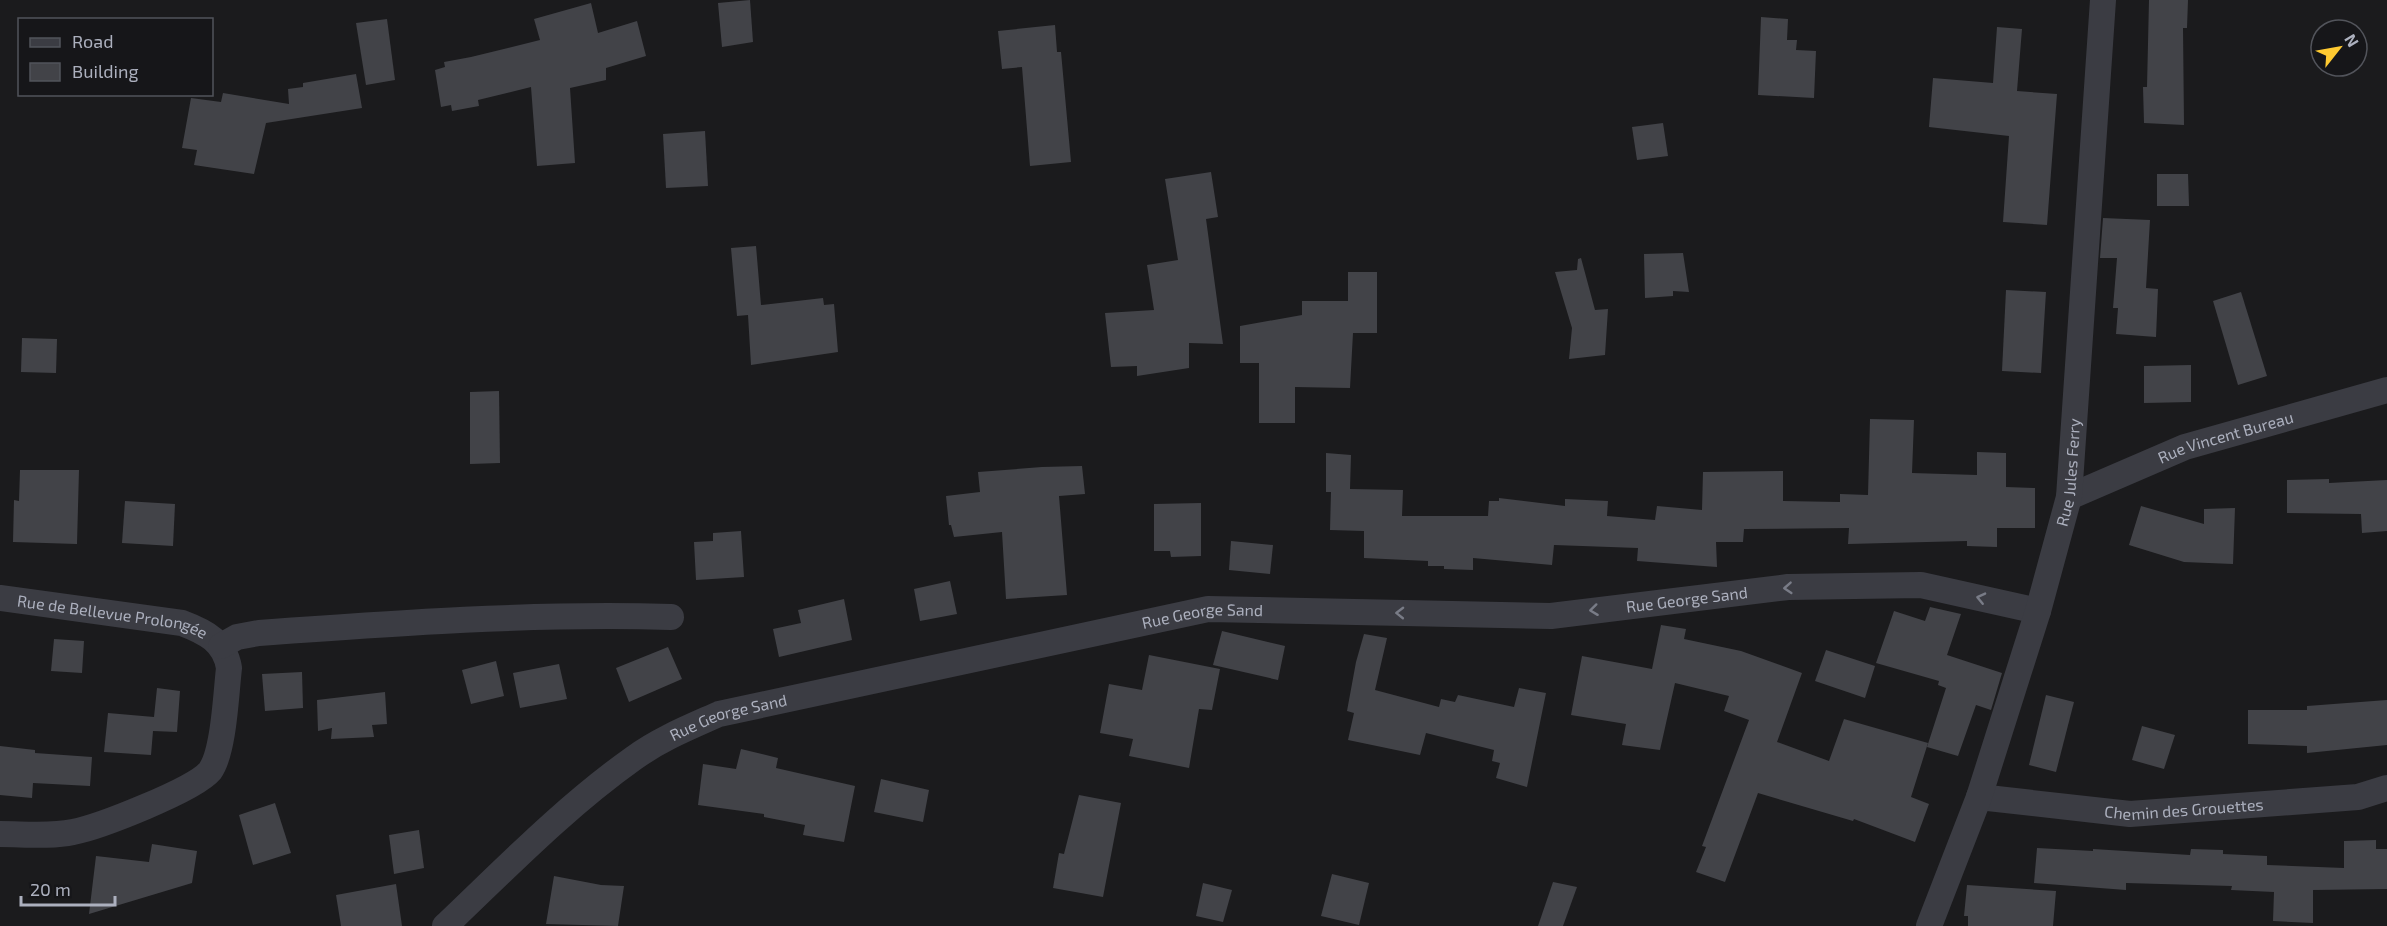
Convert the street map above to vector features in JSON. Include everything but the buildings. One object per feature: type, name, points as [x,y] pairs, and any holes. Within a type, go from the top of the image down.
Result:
[{"type":"street","name":"Rue Jules Ferry","points":[[1929,926],[1979,797],[2038,611],[2068,497],[2103,0]]},
{"type":"street","name":"Rue Vincent Bureau","points":[[2068,497],[2185,447],[2387,390]]},
{"type":"street","name":"Rue George Sand","points":[[445,926],[571,807],[616,771],[675,733],[719,714],[1208,609],[1551,616],[1788,587],[1921,585],[2038,611]]},
{"type":"street","name":"Rue de Bellevue Prolongée","points":[[0,598],[182,623],[200,630],[221,646]]},
{"type":"street","points":[[0,834],[43,835],[73,832],[155,802],[188,786],[209,771],[218,752],[229,668],[227,656],[221,646],[237,637],[259,633],[432,621],[598,615],[671,617]]},
{"type":"street","name":"Chemin des Grouettes","points":[[1979,797],[2130,814],[2358,797],[2387,788]]}]
